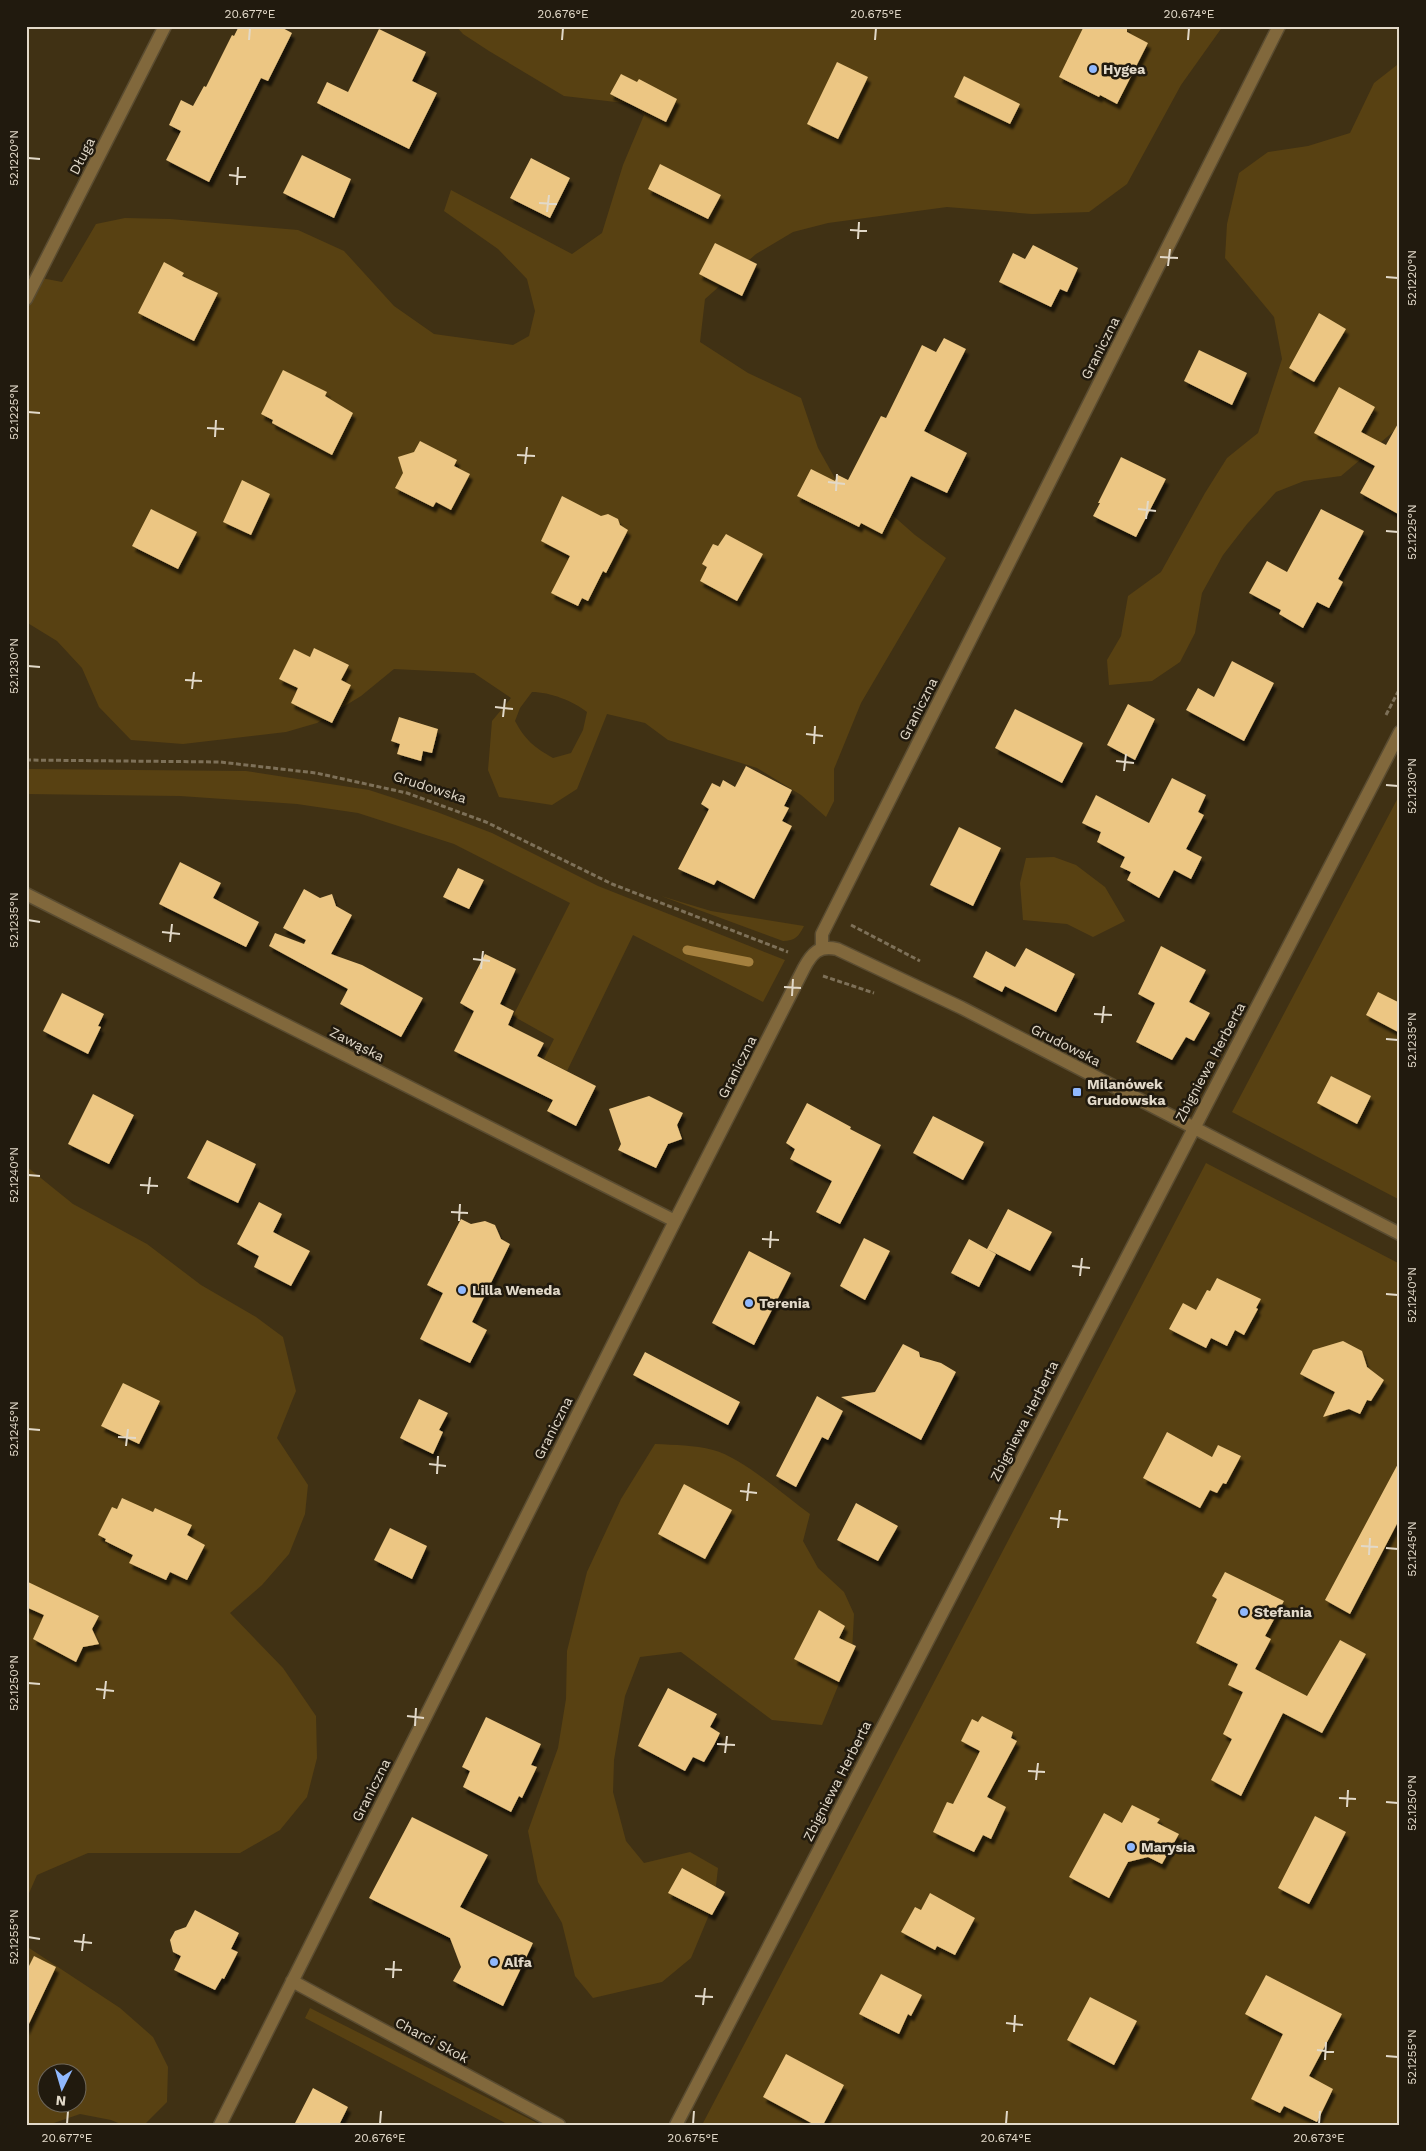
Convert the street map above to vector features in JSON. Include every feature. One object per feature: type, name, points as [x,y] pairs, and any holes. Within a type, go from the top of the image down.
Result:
[{"type":"street","name":"Długa","points":[[26,299],[164,26]]},
{"type":"street","name":"Graniczna","points":[[220,2125],[675,1221],[812,954],[822,948],[822,934],[1279,26]]},
{"type":"street","name":"Zbigniewa Herberta","points":[[676,2125],[1400,732]]},
{"type":"street","name":"Zawąska","points":[[26,894],[675,1221]]},
{"type":"street","name":"Grudowska","points":[[822,948],[837,949],[962,1008],[1194,1126],[1400,1234]]},
{"type":"street","name":"Charci Skok","points":[[292,1981],[559,2125]]},
{"type":"path","points":[[1381,723],[1400,688]]},
{"type":"path","name":"Grudowska","points":[[26,760],[183,761],[249,765],[339,777],[407,793],[486,822],[612,884],[787,951],[790,956]]},
{"type":"path","points":[[843,921],[921,962]]},
{"type":"shaded area","points":[[456,26],[1223,26],[1181,85],[1127,184],[1089,212],[1032,214],[947,207],[828,223],[793,232],[756,254],[705,299],[700,342],[748,373],[801,398],[818,448],[836,480],[890,513],[946,558],[861,703],[834,769],[834,801],[826,817],[801,795],[757,768],[668,740],[645,723],[607,714],[577,789],[552,805],[499,797],[488,770],[492,721],[511,698],[474,673],[394,669],[361,696],[317,723],[286,732],[183,744],[131,740],[99,707],[82,668],[57,641],[26,622],[26,275],[62,282],[96,224],[125,218],[170,219],[298,230],[344,251],[394,306],[434,334],[513,345],[529,336],[535,311],[527,279],[498,249],[444,211],[451,190],[572,254],[602,233],[623,165],[644,115],[633,104],[564,96],[463,34]],"holes":[[[532,692],[561,698],[587,712],[583,730],[571,753],[553,758],[531,743],[523,734],[515,721],[520,708]]]},
{"type":"shaded area","points":[[1397,65],[1400,66],[1400,426],[1341,476],[1304,481],[1276,492],[1247,524],[1223,555],[1202,593],[1195,633],[1180,662],[1152,681],[1109,685],[1107,660],[1121,636],[1128,596],[1161,572],[1205,493],[1227,458],[1258,433],[1282,359],[1274,317],[1225,258],[1227,224],[1239,173],[1268,152],[1308,146],[1350,133],[1374,83]]},
{"type":"shaded area","points":[[26,769],[246,771],[369,790],[437,812],[492,833],[598,886],[785,960],[763,1002],[633,935],[567,1071],[544,1059],[554,1039],[513,1016],[570,903],[454,844],[358,813],[297,804],[180,796],[26,794]]},
{"type":"shaded area","points":[[1400,794],[1400,1200],[1232,1112]]},
{"type":"shaded area","points":[[1054,857],[1076,865],[1105,887],[1125,921],[1093,937],[1067,924],[1023,920],[1020,883],[1026,858]]},
{"type":"shaded area","points":[[661,896],[711,911],[804,926],[796,937],[783,941]]},
{"type":"shaded area","points":[[1206,1163],[1400,1264],[1400,2125],[702,2125]]},
{"type":"shaded area","points":[[26,1166],[73,1204],[147,1244],[201,1285],[256,1317],[283,1337],[296,1391],[277,1438],[308,1485],[305,1514],[289,1554],[262,1585],[230,1613],[283,1668],[316,1716],[317,1758],[307,1797],[280,1830],[240,1853],[88,1853],[37,1875],[26,1900]]},
{"type":"shaded area","points":[[655,1444],[699,1447],[725,1454],[763,1478],[810,1514],[803,1541],[818,1568],[844,1592],[854,1614],[852,1652],[822,1725],[772,1720],[681,1652],[640,1657],[625,1696],[614,1760],[613,1792],[626,1841],[644,1863],[690,1852],[718,1868],[714,1903],[691,1958],[662,1982],[593,1998],[575,1976],[562,1923],[538,1882],[528,1831],[558,1748],[566,1699],[567,1651],[587,1572],[621,1499]]},
{"type":"shaded area","points":[[26,1946],[120,2008],[153,2037],[168,2067],[167,2102],[144,2125],[123,2125],[111,2120],[80,2114],[48,2125],[26,2125]]},
{"type":"shaded area","points":[[310,2008],[541,2125],[509,2125],[305,2018]]},
{"type":"building","points":[[239,26],[279,26],[292,33],[268,81],[261,78],[209,182],[166,160],[181,131],[169,125],[181,100],[193,106],[204,86],[206,87],[232,35],[234,36]]},
{"type":"building","name":"Hygea","points":[[1084,26],[1127,26],[1127,32],[1148,43],[1117,104],[1059,77]]},
{"type":"building","points":[[379,29],[426,52],[412,81],[437,93],[409,149],[317,103],[327,82],[348,92]]},
{"type":"building","points":[[837,62],[868,77],[838,139],[807,124]]},
{"type":"building","points":[[621,74],[637,82],[639,79],[677,99],[666,122],[610,94]]},
{"type":"building","points":[[964,76],[1020,104],[1010,124],[954,97]]},
{"type":"building","points":[[302,155],[351,179],[334,218],[283,193]]},
{"type":"building","points":[[531,158],[570,178],[550,218],[510,198]]},
{"type":"building","points":[[660,164],[721,195],[708,219],[648,189]]},
{"type":"building","points":[[715,243],[757,264],[742,296],[699,274]]},
{"type":"building","points":[[1033,245],[1078,268],[1067,292],[1060,289],[1051,307],[999,282],[1013,253],[1025,259]]},
{"type":"building","points":[[164,262],[184,273],[182,276],[218,293],[194,341],[138,313]]},
{"type":"building","points":[[1319,313],[1346,329],[1314,382],[1289,368]]},
{"type":"building","points":[[944,338],[966,349],[924,431],[967,453],[947,493],[911,476],[882,534],[861,523],[859,527],[797,496],[811,469],[835,481],[838,475],[848,480],[881,416],[886,418],[922,345],[936,352]]},
{"type":"building","points":[[1199,350],[1247,373],[1232,405],[1184,381]]},
{"type":"building","points":[[283,370],[327,392],[325,396],[353,413],[332,455],[272,423],[273,420],[261,414]]},
{"type":"building","points":[[1339,387],[1375,407],[1361,432],[1386,445],[1400,420],[1400,515],[1360,493],[1375,466],[1314,433]]},
{"type":"building","points":[[420,441],[457,460],[454,466],[470,474],[451,510],[436,502],[433,507],[395,488],[403,473],[398,457],[414,452]]},
{"type":"building","points":[[1121,457],[1166,479],[1136,537],[1093,516]]},
{"type":"building","points":[[242,480],[270,494],[251,535],[223,522]]},
{"type":"building","points":[[562,496],[601,516],[608,514],[618,519],[620,525],[628,530],[606,573],[603,571],[588,601],[582,598],[578,606],[551,593],[570,556],[541,541]]},
{"type":"building","points":[[151,509],[197,532],[178,569],[132,546]]},
{"type":"building","points":[[1321,509],[1364,531],[1338,579],[1343,582],[1329,608],[1317,602],[1303,628],[1279,614],[1281,610],[1249,593],[1267,561],[1287,572]]},
{"type":"building","points":[[726,534],[763,554],[737,601],[700,581],[707,567],[702,564],[713,544],[718,546]]},
{"type":"building","points":[[314,648],[349,665],[341,680],[351,685],[332,723],[291,703],[298,688],[279,679],[294,649],[310,657]]},
{"type":"building","points":[[1232,661],[1274,683],[1244,741],[1186,710],[1198,688],[1214,697]]},
{"type":"building","points":[[1128,704],[1155,719],[1135,760],[1107,745]]},
{"type":"building","points":[[1015,709],[1083,743],[1062,783],[995,748]]},
{"type":"building","points":[[399,717],[438,729],[432,753],[423,751],[421,761],[397,754],[400,744],[391,741]]},
{"type":"building","points":[[746,766],[792,790],[784,806],[789,808],[782,821],[792,826],[754,899],[717,880],[714,885],[678,869],[709,809],[701,804],[712,783],[720,787],[723,780],[735,787]]},
{"type":"building","points":[[1172,778],[1206,795],[1198,812],[1204,815],[1186,849],[1202,857],[1191,879],[1174,870],[1159,898],[1127,880],[1131,872],[1120,867],[1125,857],[1097,842],[1101,832],[1082,823],[1096,795],[1149,823]]},
{"type":"building","points":[[959,827],[1001,848],[973,906],[930,885]]},
{"type":"building","points":[[180,862],[221,883],[213,898],[259,922],[246,947],[159,904]]},
{"type":"building","points":[[458,868],[484,880],[469,909],[443,897]]},
{"type":"building","points":[[304,889],[320,898],[332,894],[336,906],[352,915],[331,954],[362,965],[423,998],[401,1037],[340,1004],[348,989],[269,946],[275,933],[304,944],[306,940],[283,928]]},
{"type":"building","points":[[1161,946],[1206,970],[1189,1002],[1210,1013],[1194,1041],[1186,1037],[1172,1060],[1136,1042],[1155,1003],[1138,994]]},
{"type":"building","points":[[1026,948],[1075,974],[1056,1012],[1005,986],[1002,992],[973,977],[986,951],[1015,967]]},
{"type":"building","points":[[485,954],[516,969],[500,1004],[514,1011],[508,1025],[544,1043],[537,1056],[596,1086],[576,1126],[547,1111],[553,1100],[454,1051],[474,1011],[460,1003]]},
{"type":"building","points":[[1378,992],[1400,1003],[1400,1033],[1366,1015]]},
{"type":"building","points":[[62,993],[104,1014],[98,1026],[101,1027],[88,1054],[43,1031]]},
{"type":"building","points":[[1331,1076],[1371,1096],[1357,1124],[1317,1103]]},
{"type":"building","points":[[93,1094],[134,1115],[109,1164],[68,1144]]},
{"type":"building","points":[[649,1096],[683,1113],[677,1125],[682,1139],[668,1144],[656,1168],[618,1150],[621,1144],[609,1109]]},
{"type":"building","points":[[807,1103],[881,1145],[840,1224],[816,1212],[832,1181],[790,1159],[795,1149],[786,1143]]},
{"type":"building","points":[[933,1116],[984,1142],[963,1180],[913,1153]]},
{"type":"building","points":[[207,1140],[256,1164],[238,1203],[187,1178]]},
{"type":"building","points":[[259,1202],[282,1214],[273,1232],[310,1251],[291,1286],[254,1267],[259,1256],[237,1244]]},
{"type":"building","points":[[1008,1209],[1052,1232],[1030,1271],[987,1249]]},
{"type":"building","name":"Lilla Weneda","points":[[461,1219],[471,1224],[485,1221],[495,1225],[501,1239],[510,1244],[472,1322],[487,1330],[470,1363],[420,1339],[443,1293],[427,1285]]},
{"type":"building","points":[[864,1238],[890,1251],[865,1300],[840,1286]]},
{"type":"building","points":[[969,1239],[996,1254],[979,1287],[951,1273]]},
{"type":"building","name":"Terenia","points":[[749,1251],[791,1273],[754,1345],[712,1323]]},
{"type":"building","points":[[1217,1278],[1261,1299],[1256,1308],[1258,1309],[1244,1335],[1235,1330],[1227,1346],[1211,1338],[1206,1348],[1169,1329],[1183,1303],[1196,1310],[1207,1290],[1210,1291]]},
{"type":"building","points":[[1343,1341],[1362,1351],[1367,1367],[1384,1380],[1371,1401],[1367,1400],[1360,1414],[1349,1409],[1323,1417],[1335,1392],[1300,1374],[1313,1350]]},
{"type":"building","points":[[903,1344],[919,1352],[920,1357],[941,1363],[956,1372],[921,1440],[841,1397],[875,1392]]},
{"type":"building","points":[[645,1352],[740,1402],[728,1425],[633,1375]]},
{"type":"building","points":[[123,1383],[160,1401],[139,1444],[101,1426]]},
{"type":"building","points":[[817,1396],[843,1411],[828,1440],[822,1437],[796,1487],[776,1476]]},
{"type":"building","points":[[419,1399],[448,1413],[439,1430],[443,1432],[433,1454],[400,1438]]},
{"type":"building","points":[[1167,1432],[1212,1457],[1218,1445],[1241,1456],[1226,1484],[1223,1483],[1217,1493],[1210,1490],[1200,1508],[1143,1478]]},
{"type":"building","points":[[1400,1460],[1400,1518],[1350,1614],[1325,1600]]},
{"type":"building","points":[[684,1484],[732,1510],[705,1559],[658,1534]]},
{"type":"building","points":[[122,1498],[153,1512],[155,1508],[192,1525],[187,1535],[205,1545],[187,1580],[170,1572],[166,1580],[129,1563],[133,1555],[105,1541],[106,1539],[98,1535],[112,1507],[117,1509]]},
{"type":"building","points":[[856,1503],[898,1526],[878,1561],[837,1540]]},
{"type":"building","points":[[390,1528],[427,1546],[412,1579],[374,1560]]},
{"type":"building","points":[[1225,1572],[1284,1601],[1265,1636],[1271,1639],[1255,1669],[1307,1696],[1340,1640],[1366,1654],[1322,1733],[1283,1713],[1241,1796],[1211,1780],[1232,1739],[1223,1734],[1243,1692],[1228,1685],[1238,1664],[1196,1643],[1217,1599],[1212,1596]]},
{"type":"building","points":[[26,1581],[99,1616],[92,1629],[99,1644],[83,1647],[76,1662],[33,1639],[44,1615],[26,1607]]},
{"type":"building","points":[[819,1610],[845,1626],[839,1638],[856,1646],[839,1682],[794,1659]]},
{"type":"building","points":[[668,1688],[717,1714],[710,1727],[720,1733],[714,1745],[704,1762],[693,1757],[685,1771],[638,1746]]},
{"type":"building","points":[[982,1716],[1013,1732],[1011,1738],[1017,1741],[987,1797],[1006,1807],[991,1839],[983,1835],[974,1852],[933,1832],[947,1802],[953,1804],[980,1751],[961,1741],[972,1719],[978,1722]]},
{"type":"building","points":[[486,1717],[541,1744],[531,1765],[537,1767],[522,1798],[519,1796],[511,1812],[463,1787],[470,1771],[462,1767]]},
{"type":"building","name":"Marysia","points":[[1132,1805],[1160,1819],[1157,1823],[1179,1834],[1162,1864],[1148,1857],[1128,1862],[1109,1898],[1069,1877],[1104,1813],[1122,1823]]},
{"type":"building","points":[[1315,1816],[1346,1832],[1309,1904],[1278,1888]]},
{"type":"building","points":[[412,1817],[488,1855],[460,1907],[533,1943],[503,2006],[453,1981],[461,1967],[450,1938],[369,1898]]},
{"type":"building","points":[[682,1868],[725,1892],[712,1915],[668,1893]]},
{"type":"building","points":[[930,1893],[975,1918],[955,1955],[937,1946],[935,1950],[901,1932],[915,1907],[921,1910]]},
{"type":"building","points":[[195,1910],[239,1933],[231,1949],[238,1952],[224,1979],[222,1978],[215,1990],[174,1970],[181,1956],[173,1952],[170,1940],[175,1931],[186,1927]]},
{"type":"building","points":[[34,1956],[56,1967],[26,2030],[26,1972]]},
{"type":"building","points":[[881,1974],[922,1995],[911,2016],[908,2014],[899,2034],[859,2014]]},
{"type":"building","points":[[1266,1975],[1342,2014],[1309,2076],[1333,2089],[1317,2122],[1284,2106],[1280,2113],[1251,2099],[1283,2034],[1245,2014]]},
{"type":"building","points":[[1090,1997],[1137,2021],[1114,2065],[1067,2040]]},
{"type":"building","points":[[786,2054],[844,2085],[823,2125],[815,2125],[763,2097]]},
{"type":"building","points":[[313,2088],[348,2107],[339,2125],[294,2125]]},
{"type":"waterway","points":[[687,950],[749,962]]},
{"type":"place","name":"Hygea","points":[[1093,69]]},
{"type":"place","name":"Milanówek Grudowska","points":[[1077,1092]]},
{"type":"place","name":"Lilla Weneda","points":[[462,1290]]},
{"type":"place","name":"Terenia","points":[[749,1303]]},
{"type":"place","name":"Stefania","points":[[1244,1612]]},
{"type":"place","name":"Marysia","points":[[1131,1847]]},
{"type":"place","name":"Alfa","points":[[494,1962]]}]
